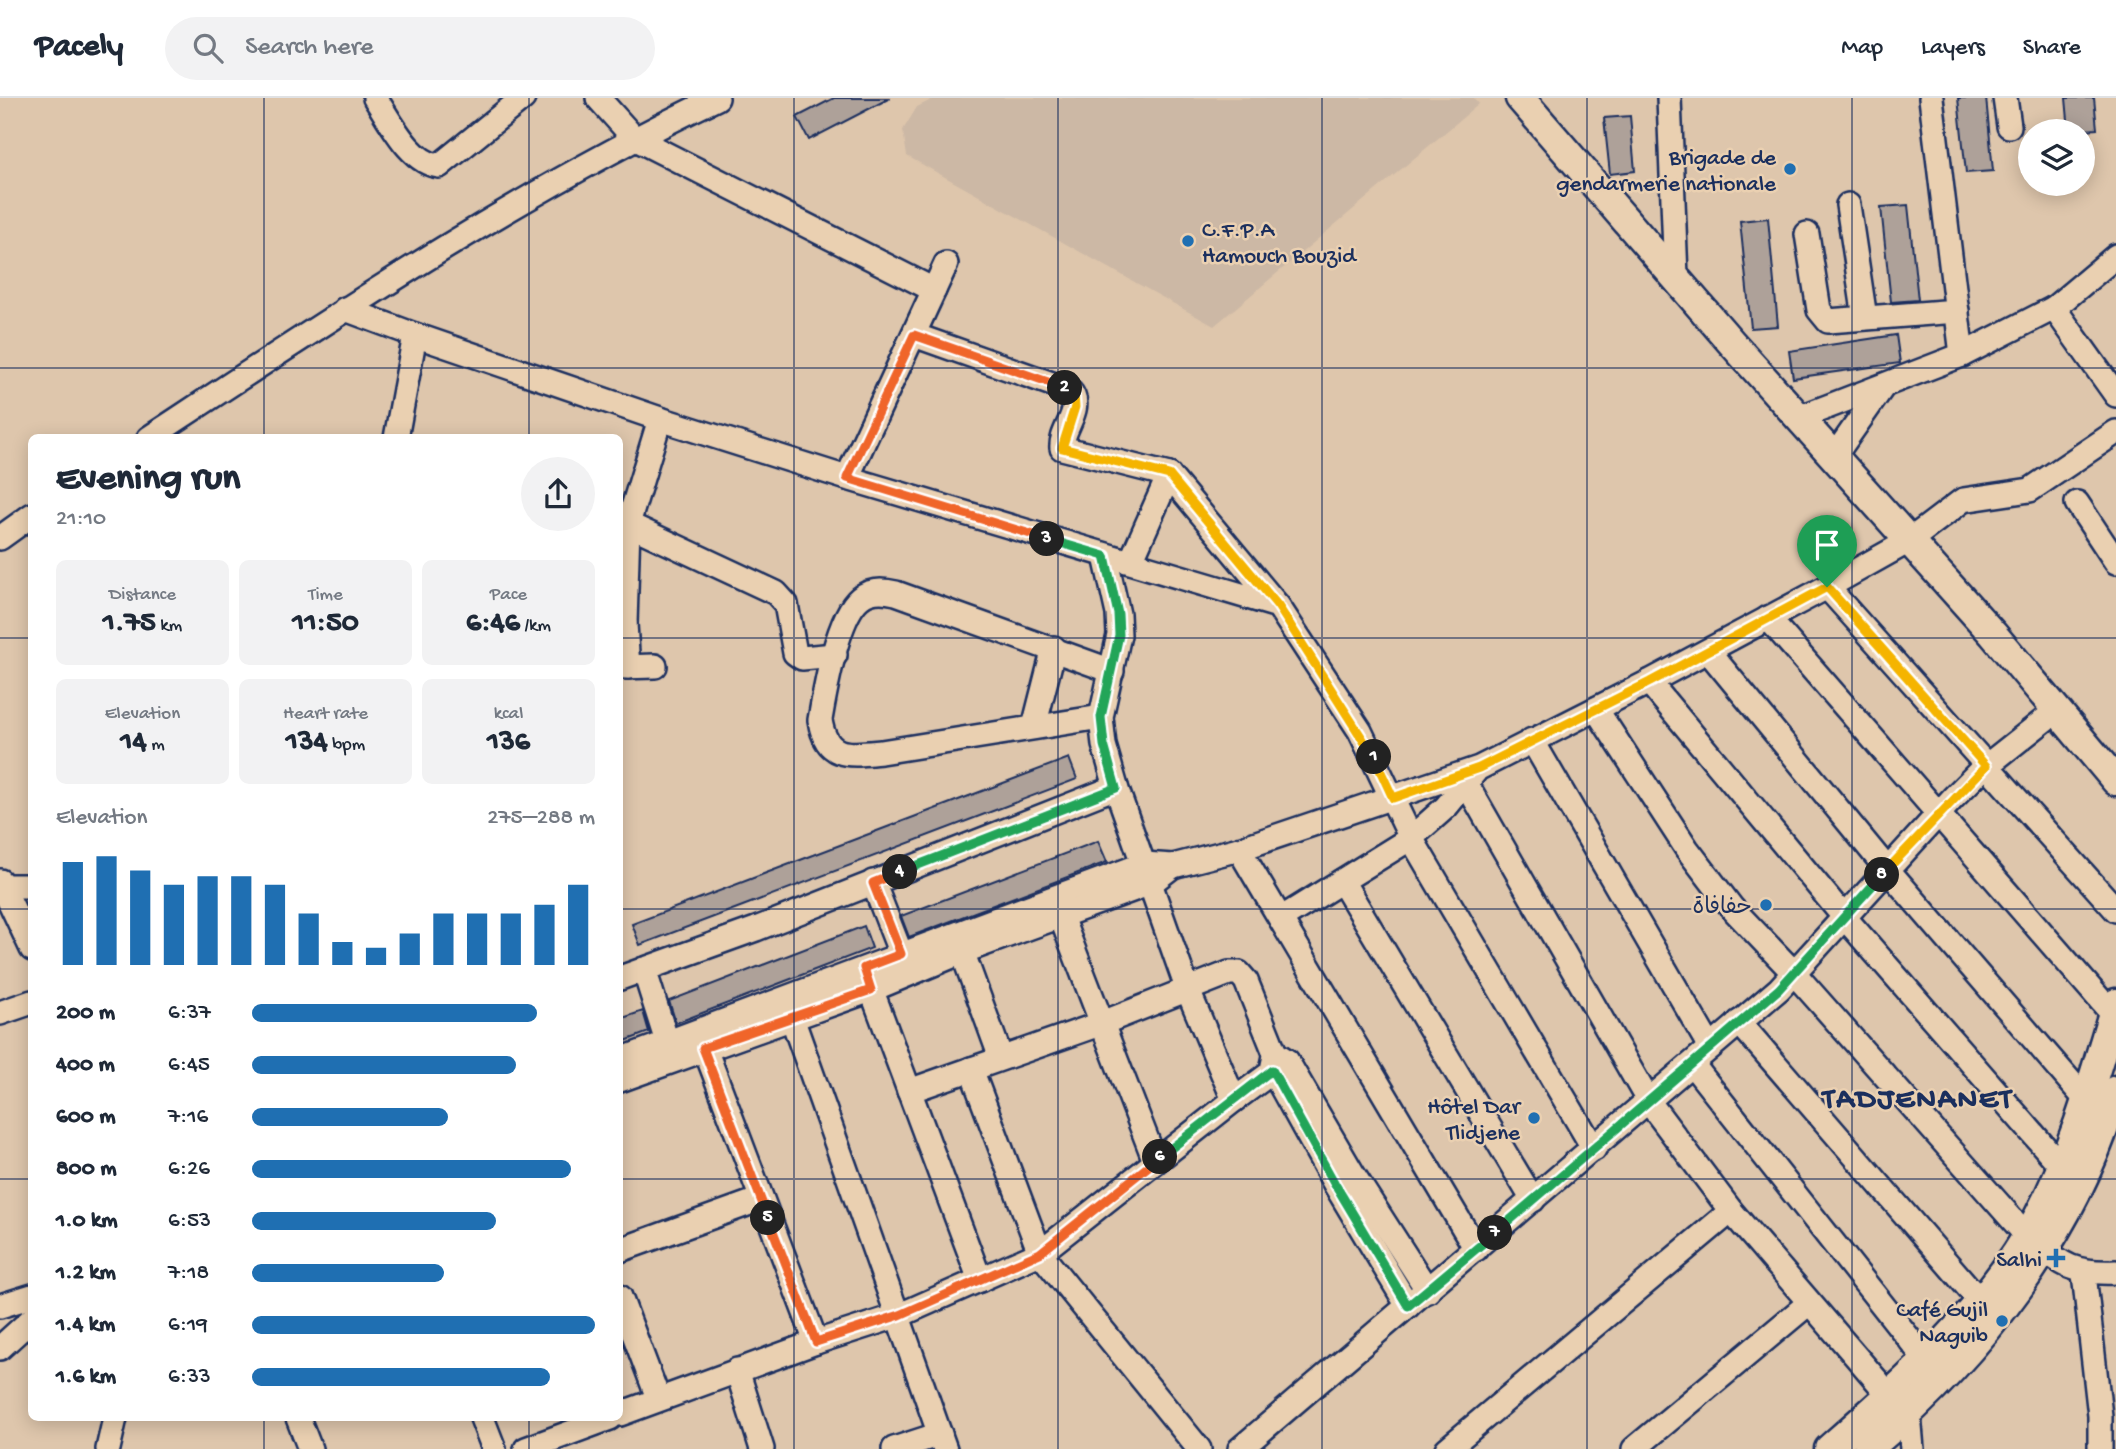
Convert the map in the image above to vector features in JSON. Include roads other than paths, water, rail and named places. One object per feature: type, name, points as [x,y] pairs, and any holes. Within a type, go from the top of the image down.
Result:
[{"type":"main road","points":[[1520,98],[1835,455],[2116,781]]},
{"type":"main road","points":[[2036,1243],[2060,1227],[2082,1181],[2104,1102],[2115,1012]]},
{"type":"main road","points":[[1829,1449],[1899,1405],[1989,1307],[2036,1243],[2062,1167],[2104,1102]]},
{"type":"main road","points":[[1868,1449],[1926,1360],[1989,1307]]},
{"type":"street","points":[[375,98],[412,150],[423,161],[439,166],[523,98]]},
{"type":"street","points":[[598,98],[634,138],[934,290]]},
{"type":"street","points":[[155,434],[345,309],[634,138],[718,98]]},
{"type":"street","points":[[1669,98],[1676,277]]},
{"type":"street","points":[[1931,98],[1962,355]]},
{"type":"street","points":[[2005,98],[2009,126]]},
{"type":"street","points":[[1848,205],[1865,317]]},
{"type":"street","points":[[1807,234],[1819,310],[1828,321],[1957,311]]},
{"type":"street","points":[[1801,417],[1962,355],[2054,308],[2116,256]]},
{"type":"street","points":[[847,478],[946,264]]},
{"type":"street","points":[[2054,308],[2116,395]]},
{"type":"street","points":[[345,309],[660,419],[847,478],[1278,606]]},
{"type":"street","points":[[397,434],[415,335]]},
{"type":"street","points":[[914,335],[1069,390],[1074,395],[1075,407],[1062,448],[1169,475],[1278,606],[1360,731],[1411,838],[1594,1149]]},
{"type":"street","points":[[1835,455],[1882,388]]},
{"type":"street","points":[[623,607],[628,524],[660,419]]},
{"type":"street","points":[[623,1078],[701,1039],[1148,873],[1239,849],[1472,775],[1532,740],[1650,682],[1827,587],[1909,541],[1963,500],[2029,490],[2116,432]]},
{"type":"street","points":[[1131,561],[1169,475]]},
{"type":"street","points":[[2077,503],[2116,562]]},
{"type":"street","points":[[0,538],[28,518]]},
{"type":"street","points":[[628,524],[776,593],[786,604],[795,653],[802,658],[835,655]]},
{"type":"street","points":[[1105,556],[1118,614],[1118,650],[1101,717],[1104,745],[1116,788],[1187,988],[1234,1100]]},
{"type":"street","points":[[1827,587],[2116,910]]},
{"type":"street","points":[[1101,717],[845,755],[836,751],[822,734],[820,720],[845,620],[861,597],[883,590],[1054,648],[1112,671]]},
{"type":"street","points":[[1768,618],[2115,1012]]},
{"type":"street","points":[[623,646],[624,667],[655,666]]},
{"type":"street","points":[[1034,727],[1054,648]]},
{"type":"street","points":[[1707,650],[1887,869],[2104,1102]]},
{"type":"street","points":[[1650,682],[1845,919],[2062,1167]]},
{"type":"street","points":[[1595,709],[1687,849],[1731,908],[1794,972],[2036,1243],[2064,1265],[2084,1274],[2116,1272]]},
{"type":"street","points":[[1240,1449],[1649,1102],[1739,1022],[1794,972],[1845,919],[1938,813],[1986,766],[2057,710]]},
{"type":"street","points":[[1532,740],[1710,1047]]},
{"type":"street","points":[[1282,918],[1411,838],[1446,807],[1472,775]]},
{"type":"street","points":[[1472,775],[1649,1102],[1731,1211],[1899,1405],[1912,1449]]},
{"type":"street","points":[[623,977],[1116,788]]},
{"type":"street","points":[[1239,849],[1476,1249]]},
{"type":"street","points":[[623,1059],[667,1042],[701,1039],[792,1018],[868,979],[901,954],[959,943],[1061,917],[1148,873]]},
{"type":"street","points":[[1342,881],[1533,1200]]},
{"type":"street","points":[[2,883],[28,886]]},
{"type":"street","points":[[2,883],[28,940]]},
{"type":"street","points":[[873,883],[901,954]]},
{"type":"street","points":[[1061,917],[1155,1161]]},
{"type":"street","points":[[959,943],[1001,1058]]},
{"type":"street","points":[[644,969],[667,1042]]},
{"type":"street","points":[[909,1091],[1100,1024],[1228,973],[1239,973],[1246,981],[1278,1061],[1335,1184],[1408,1306]]},
{"type":"street","points":[[868,979],[980,1280]]},
{"type":"street","points":[[0,1013],[28,1003]]},
{"type":"street","points":[[792,1018],[943,1442],[894,1449]]},
{"type":"street","points":[[1739,1022],[1989,1307]]},
{"type":"street","points":[[701,1039],[816,1342]]},
{"type":"street","points":[[623,1413],[816,1342],[900,1315],[1040,1253],[1234,1100],[1278,1061]]},
{"type":"street","points":[[1278,1061],[1428,1291]]},
{"type":"street","points":[[1692,1064],[1926,1360]]},
{"type":"street","points":[[971,1069],[1040,1253],[1199,1449]]},
{"type":"street","points":[[623,1249],[761,1199]]},
{"type":"street","points":[[1447,1449],[1731,1211]]},
{"type":"street","points":[[2084,1274],[2100,1416],[2100,1449]]},
{"type":"street","points":[[0,1306],[28,1297]]},
{"type":"street","points":[[1634,1449],[1809,1303]]},
{"type":"street","points":[[623,1305],[658,1398]]},
{"type":"street","points":[[0,1348],[28,1323]]},
{"type":"street","points":[[737,1370],[762,1449]]},
{"type":"street","points":[[108,1449],[114,1421]]},
{"type":"street","points":[[299,1421],[310,1449]]},
{"type":"street","points":[[483,1421],[494,1449]]},
{"type":"street","points":[[526,1449],[603,1421]]},
{"type":"place","name":"Brigade de gendarmerie nationale","points":[[1790,169]]},
{"type":"place","name":"C.F.P.A Hamouch Bouzid","points":[[1188,241]]},
{"type":"place","name":"حفافاة","points":[[1766,905]]},
{"type":"place","name":"Hôtel Dar Tlidjene","points":[[1534,1118]]},
{"type":"place","name":"Salhi","points":[[2056,1258]]},
{"type":"place","name":"Café Gujil Naguib","points":[[2002,1321]]},
{"type":"district","name":"TADJENANET","points":[[1918,1097]]}]
